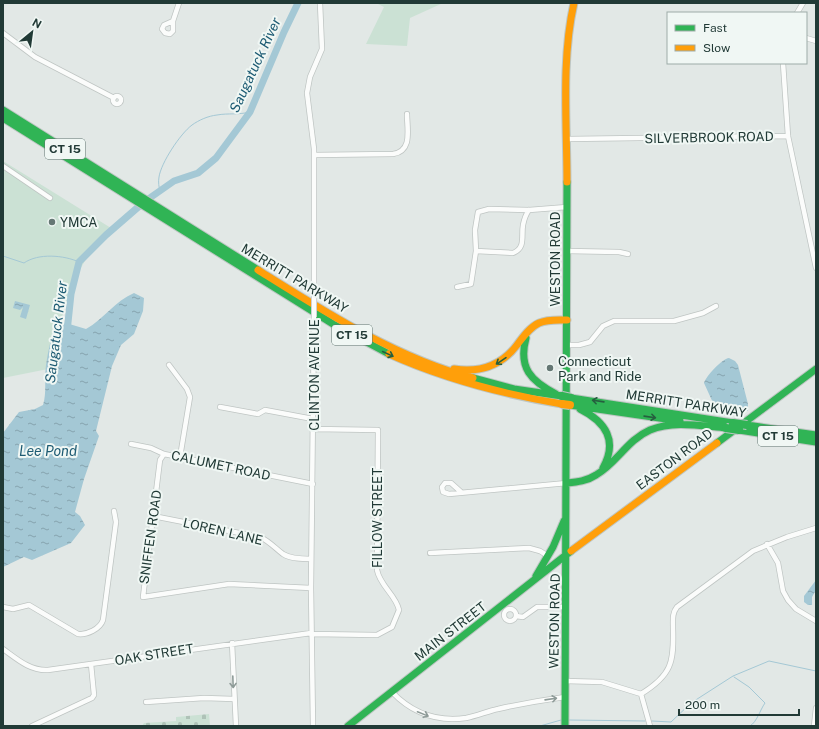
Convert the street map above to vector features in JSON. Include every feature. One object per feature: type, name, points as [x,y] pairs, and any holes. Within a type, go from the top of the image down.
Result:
[{"type":"main road","name":"WESTON ROAD","points":[[565,726],[568,38],[574,3]]},
{"type":"main road","name":"MERRITT PARKWAY","points":[[3,110],[126,191]]},
{"type":"main road","name":"MERRITT PARKWAY","points":[[3,118],[325,311],[400,351],[445,370],[478,381],[566,401],[816,442]]},
{"type":"main road","name":"MERRITT PARKWAY","points":[[165,215],[333,324],[379,350],[418,367],[459,382],[503,394],[566,401],[816,435]]},
{"type":"main road","points":[[400,351],[451,368],[473,371],[488,368],[500,362],[512,352],[533,327],[544,321],[567,320]]},
{"type":"main road","points":[[528,333],[522,354],[526,370],[539,384],[595,417],[605,428],[610,439],[609,458],[595,478]]},
{"type":"main road","name":"EASTON ROAD","points":[[566,556],[816,369]]},
{"type":"main road","points":[[567,483],[583,482],[595,478],[606,470],[632,442],[649,430],[671,425],[726,428]]},
{"type":"main road","name":"WESTON ROAD","points":[[534,579],[548,556],[565,516]]},
{"type":"main road","name":"MAIN STREET","points":[[348,726],[534,579],[566,556]]},
{"type":"street","points":[[173,21],[179,3]]},
{"type":"street","name":"CLINTON AVENUE","points":[[314,726],[311,559],[313,484],[314,155],[311,119],[307,96],[309,81],[322,49],[320,3]]},
{"type":"street","points":[[798,12],[803,3]]},
{"type":"street","points":[[3,33],[35,58],[114,98]]},
{"type":"street","points":[[783,64],[788,136]]},
{"type":"street","points":[[314,155],[393,154],[399,152],[405,148],[407,141],[407,114]]},
{"type":"street","name":"SILVERBROOK ROAD","points":[[568,139],[788,136],[814,246],[816,268]]},
{"type":"street","points":[[3,166],[50,198]]},
{"type":"street","points":[[457,287],[471,284],[476,251],[475,230],[478,212],[489,209],[529,210],[567,207]]},
{"type":"street","points":[[476,251],[517,252],[522,245],[523,224],[529,210]]},
{"type":"street","points":[[567,251],[619,252],[628,254]]},
{"type":"street","points":[[566,345],[579,345],[590,342],[603,326],[614,321],[674,321],[716,306]]},
{"type":"street","points":[[169,365],[190,397],[180,457]]},
{"type":"street","points":[[220,407],[258,414],[265,410],[313,419]]},
{"type":"street","name":"FILLOW STREET","points":[[312,633],[378,635],[392,627],[399,610],[396,600],[379,578],[376,570],[378,430],[313,429]]},
{"type":"street","name":"CALUMET ROAD","points":[[130,444],[151,448],[164,454],[313,484]]},
{"type":"street","name":"SNIFFEN ROAD","points":[[164,454],[160,460],[143,597],[229,584],[311,588]]},
{"type":"street","points":[[462,492],[567,483]]},
{"type":"street","points":[[3,607],[13,608],[29,605],[78,634],[84,634],[100,626],[103,620],[116,522],[114,511]]},
{"type":"street","name":"LOREN LANE","points":[[153,516],[260,537],[274,545],[284,554],[292,557],[311,559]]},
{"type":"street","points":[[641,694],[661,678],[671,665],[674,651],[673,616],[676,608],[744,556],[767,544],[816,528]]},
{"type":"street","points":[[767,544],[778,563],[783,589],[788,600],[798,610],[816,621]]},
{"type":"street","points":[[430,554],[529,548],[540,551],[548,556]]},
{"type":"street","points":[[516,616],[523,617],[537,607],[566,607]]},
{"type":"street","name":"OAK STREET","points":[[3,649],[37,670],[312,633]]},
{"type":"street","points":[[232,643],[236,726]]},
{"type":"street","points":[[32,726],[92,698],[94,695],[90,664]]},
{"type":"street","points":[[565,680],[602,682],[641,694]]},
{"type":"street","points":[[392,692],[412,709],[428,716],[447,719],[467,718],[498,708],[565,697]]},
{"type":"street","points":[[641,694],[650,726]]},
{"type":"street","points":[[146,702],[204,698],[234,699]]},
{"type":"street","points":[[814,726],[816,708]]},
{"type":"green space","points":[[376,3],[443,3],[410,18],[407,46],[366,44],[384,7]]},
{"type":"green space","points":[[3,161],[111,228],[86,258],[74,282],[61,322],[57,352],[48,369],[3,378]]},
{"type":"green space","points":[[209,714],[210,726],[142,726],[144,723],[176,721],[176,717]]},
{"type":"water","name":"Lee Pond","points":[[134,293],[144,298],[143,311],[134,334],[121,345],[112,366],[96,431],[99,436],[84,479],[75,512],[80,516],[85,525],[71,543],[32,560],[24,557],[3,567],[3,433],[19,412],[35,409],[43,405],[45,395],[45,370],[56,320],[86,329],[127,296]]},
{"type":"water","points":[[15,301],[30,305],[26,319],[20,317],[23,307],[20,310],[13,308]]},
{"type":"water","points":[[729,358],[735,361],[738,365],[748,404],[748,411],[740,411],[714,405],[704,383],[708,376],[722,361]]},
{"type":"water","points":[[816,580],[816,590],[812,597],[812,605],[808,605],[804,602],[804,596]]},
{"type":"waterway","name":"Saugatuck River","points":[[67,332],[71,294],[79,262],[106,235],[144,202],[174,181],[198,173],[216,158],[250,112],[298,3]]},
{"type":"waterway","points":[[160,192],[160,171],[172,149],[187,129],[198,121],[210,116],[250,112]]},
{"type":"waterway","points":[[3,256],[24,263],[44,256],[66,258],[79,262]]},
{"type":"waterway","points":[[652,721],[671,722],[691,703],[733,676],[769,661],[816,671]]},
{"type":"waterway","points":[[734,677],[749,687],[765,703],[757,719],[750,726]]},
{"type":"waterway","points":[[540,726],[561,720]]},
{"type":"waterway","points":[[568,720],[645,721]]},
{"type":"traffic: fast","points":[[3,110],[258,270]]},
{"type":"traffic: fast","points":[[3,118],[333,324],[389,354]]},
{"type":"traffic: fast","points":[[565,726],[567,182]]},
{"type":"traffic: fast","points":[[526,338],[524,348],[525,365],[533,378],[556,394]]},
{"type":"traffic: fast","points":[[717,443],[816,369]]},
{"type":"traffic: fast","points":[[473,378],[514,389],[562,396]]},
{"type":"traffic: fast","points":[[562,396],[571,398]]},
{"type":"traffic: fast","points":[[571,398],[733,423]]},
{"type":"traffic: fast","points":[[570,405],[680,421]]},
{"type":"traffic: fast","points":[[580,409],[597,420],[607,433],[609,449],[603,468]]},
{"type":"traffic: fast","points":[[733,423],[747,425]]},
{"type":"traffic: fast","points":[[567,483],[578,482],[593,477],[610,464],[628,445],[642,434],[650,430],[678,424],[726,428]]},
{"type":"traffic: fast","points":[[747,425],[816,435]]},
{"type":"traffic: fast","points":[[726,428],[739,430]]},
{"type":"traffic: fast","points":[[739,430],[816,442]]},
{"type":"traffic: fast","points":[[536,576],[553,547],[564,521]]},
{"type":"traffic: fast","points":[[348,726],[571,551]]},
{"type":"traffic: slow","points":[[567,182],[566,69],[567,47],[574,3]]},
{"type":"traffic: slow","points":[[258,270],[309,302],[389,346],[416,359],[473,378]]},
{"type":"traffic: slow","points":[[454,369],[481,369],[497,363],[511,352],[527,332],[536,325],[549,320],[567,320]]},
{"type":"traffic: slow","points":[[389,354],[431,371],[474,385],[562,404]]},
{"type":"traffic: slow","points":[[562,404],[570,405]]},
{"type":"traffic: slow","points":[[571,551],[717,443]]},
{"type":"place","name":"YMCA","points":[[52,222]]},
{"type":"place","name":"Connecticut Park and Ride","points":[[550,368]]}]
